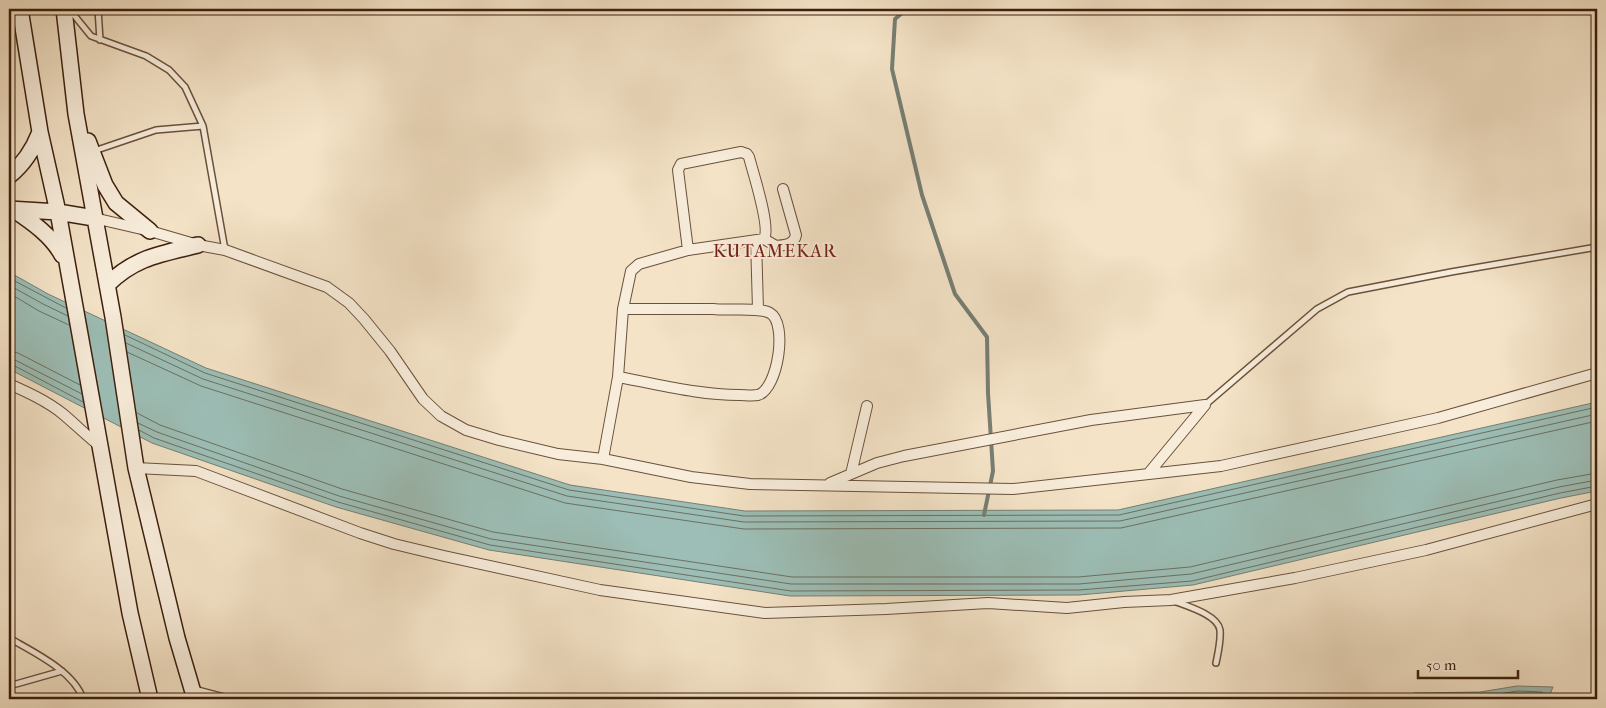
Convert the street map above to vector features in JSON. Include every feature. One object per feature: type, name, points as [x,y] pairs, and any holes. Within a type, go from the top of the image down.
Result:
[{"type":"street","points":[[20,9],[40,132],[58,212],[128,604],[150,699]]},
{"type":"street","points":[[64,9],[76,114],[108,290],[136,468],[177,638],[193,694]]},
{"type":"street","points":[[76,114],[105,185],[116,202],[150,231]]},
{"type":"street","points":[[9,176],[19,167],[32,150],[40,132]]},
{"type":"street","points":[[688,250],[679,167],[681,164],[741,152],[747,154],[760,195],[766,228],[766,234],[760,240],[758,309]]},
{"type":"street","points":[[602,459],[618,377],[623,308],[632,271],[639,264],[688,250],[760,240],[776,246],[792,243],[796,235],[783,189]]},
{"type":"street","points":[[11,209],[58,212],[150,231],[198,245],[225,250],[327,287],[349,303],[390,350],[423,399],[441,416],[466,430],[558,454],[602,459],[691,477],[750,484],[1013,489],[1221,466],[1438,418],[1597,373]]},
{"type":"street","points":[[11,209],[50,238],[67,263]]},
{"type":"street","points":[[108,290],[120,272],[134,263],[198,245]]},
{"type":"street","points":[[618,377],[718,395],[755,396],[768,388],[775,372],[778,352],[779,328],[776,319],[771,313],[758,309],[727,311],[623,308]]},
{"type":"street","points":[[9,384],[36,397],[62,413],[101,447]]},
{"type":"street","points":[[824,486],[877,463],[956,446],[1091,420],[1205,405]]},
{"type":"street","points":[[1148,474],[1205,405]]},
{"type":"street","points":[[851,474],[867,406]]},
{"type":"street","points":[[136,468],[196,471],[353,530],[394,544],[444,556],[600,590],[765,613],[988,603],[1067,608],[1124,602],[1171,600],[1295,578],[1426,550],[1597,504]]},
{"type":"lane","points":[[69,9],[90,36],[146,56],[168,70],[184,87],[203,126],[225,250]]},
{"type":"lane","points":[[98,9],[100,40]]},
{"type":"lane","points":[[92,152],[156,130],[203,126]]},
{"type":"lane","points":[[1205,405],[1317,309],[1348,292],[1597,247]]},
{"type":"lane","points":[[1171,600],[1206,614],[1217,622],[1220,630],[1216,663]]},
{"type":"lane","points":[[9,638],[62,671],[73,682],[83,699]]},
{"type":"lane","points":[[9,686],[62,671]]},
{"type":"lane","points":[[1594,699],[1597,693]]},
{"type":"lane","points":[[193,694],[232,699]]},
{"type":"lane","points":[[317,699],[337,699]]},
{"type":"water","points":[[9,272],[48,294],[206,368],[570,485],[745,511],[1118,510],[1597,402],[1597,491],[1193,585],[1079,595],[790,596],[489,550],[336,507],[152,443],[9,369]]},
{"type":"water","points":[[1517,686],[1553,687],[1548,699],[1396,699],[1414,693],[1480,692]]},
{"type":"waterway","points":[[907,9],[895,19],[892,69],[922,195],[955,294],[987,337],[988,393],[993,471],[984,515]]},
{"type":"district","name":"KUTAMEKAR","points":[[775,251]]}]
